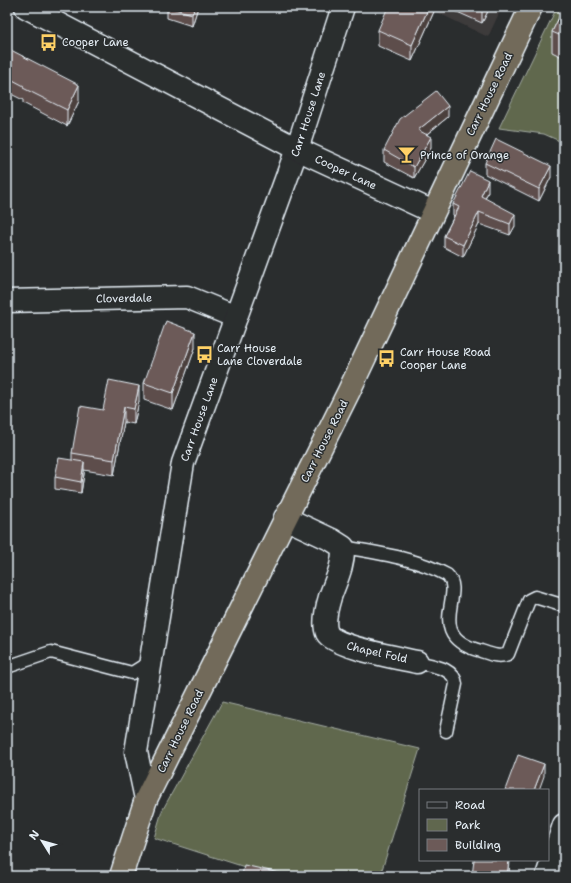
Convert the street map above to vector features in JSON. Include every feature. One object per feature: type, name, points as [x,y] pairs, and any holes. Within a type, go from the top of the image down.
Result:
[{"type":"highway","name":"Carr House Road","points":[[121,876],[146,799],[349,391],[530,7]]},
{"type":"street","name":"Cooper Lane","points":[[26,7],[297,149],[433,212]]},
{"type":"street","name":"Carr House Lane","points":[[146,799],[136,752],[183,463],[297,149],[343,7]]},
{"type":"street","name":"Cloverdale","points":[[7,301],[187,297],[236,317]]},
{"type":"street","points":[[285,518],[332,540],[343,547]]},
{"type":"street","name":"Chapel Fold","points":[[343,547],[344,559],[329,599],[325,626],[328,635],[343,644],[417,662]]},
{"type":"street","points":[[548,876],[564,825]]},
{"type":"lane","points":[[343,547],[384,554],[420,564],[447,574],[450,577],[452,587],[450,626],[455,639],[474,649],[502,657],[508,654],[529,600],[534,597],[558,604]]},
{"type":"lane","points":[[7,667],[51,652],[132,673],[151,661]]},
{"type":"lane","points":[[417,662],[447,671],[453,674],[456,678],[446,731]]},
{"type":"shaded area","points":[[426,7],[502,7],[488,37]]},
{"type":"green space","points":[[557,7],[564,7],[564,143],[544,134],[499,128]]},
{"type":"green space","points":[[222,702],[420,749],[380,876],[273,876],[154,838],[162,811]]},
{"type":"building","points":[[168,7],[195,7],[192,14]]},
{"type":"building","points":[[388,7],[429,7],[412,45],[378,30]]},
{"type":"building","points":[[564,7],[564,37],[552,32]]},
{"type":"building","points":[[7,48],[79,85],[67,110],[23,88],[24,86],[7,77]]},
{"type":"building","points":[[436,91],[448,106],[418,130],[431,137],[414,167],[384,150],[400,119]]},
{"type":"building","points":[[496,139],[551,166],[539,189],[485,163]]},
{"type":"building","points":[[470,171],[488,180],[481,196],[515,214],[510,224],[479,212],[463,245],[444,236],[459,207],[453,204]]},
{"type":"building","points":[[166,321],[195,332],[173,393],[144,383]]},
{"type":"building","points":[[109,380],[139,386],[134,409],[124,407],[114,460],[72,453],[80,406],[103,410]]},
{"type":"building","points":[[59,458],[84,462],[81,482],[55,477]]},
{"type":"building","points":[[518,755],[544,764],[534,789],[505,789]]},
{"type":"building","points":[[474,861],[509,861],[507,876],[472,876]]},
{"type":"building","points":[[244,865],[288,875],[242,876]]},
{"type":"place","name":"Cooper Lane","points":[[49,42]]},
{"type":"place","name":"Prince of Orange","points":[[407,155]]},
{"type":"place","name":"Carr House Lane Cloverdale","points":[[204,354]]},
{"type":"place","name":"Carr House Road Cooper Lane","points":[[387,358]]}]
